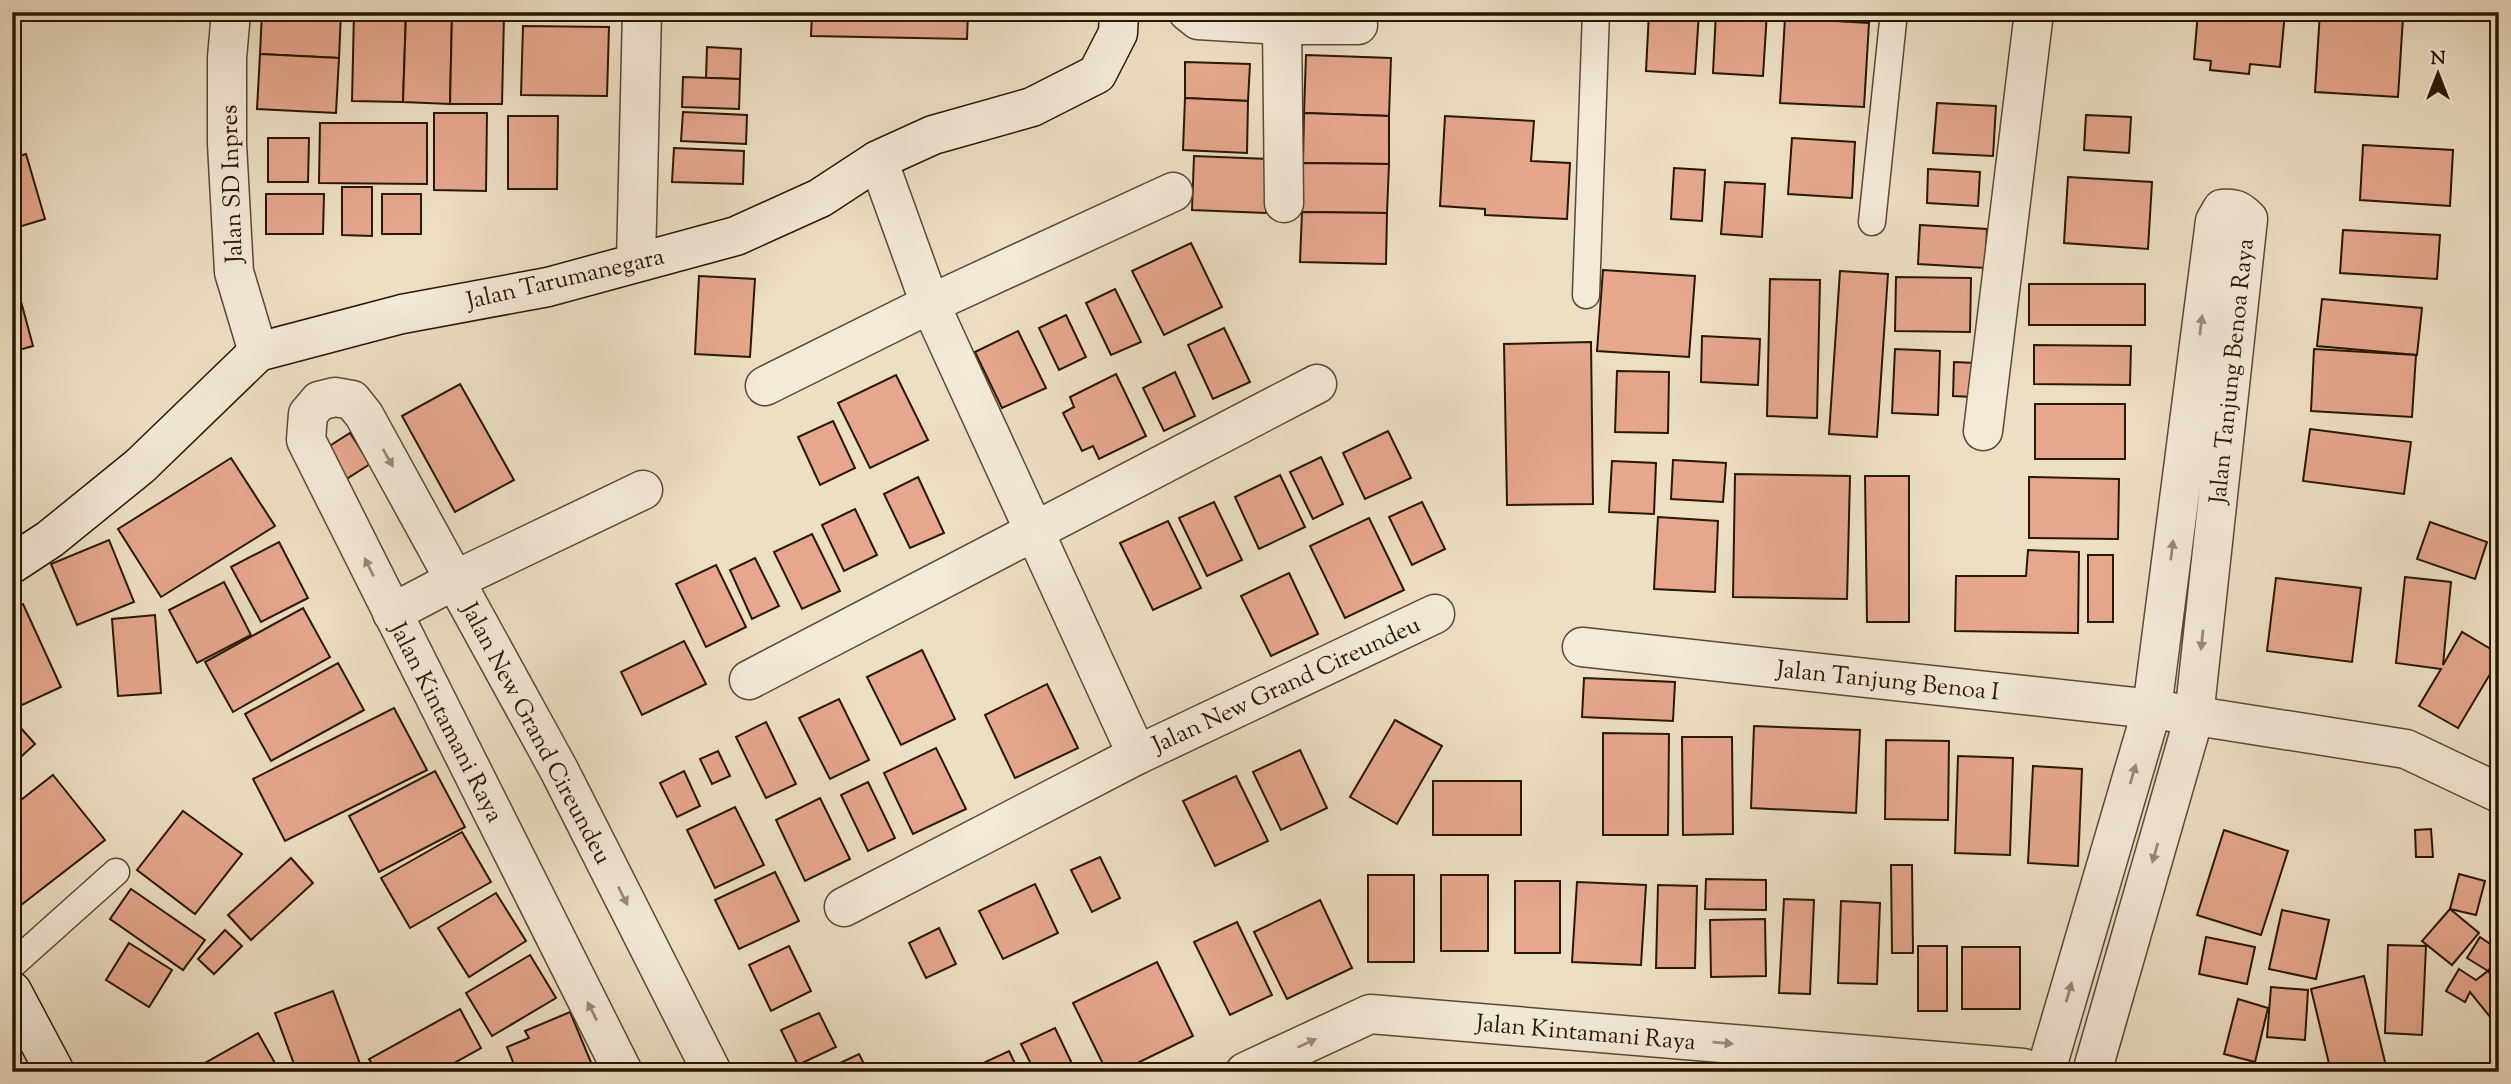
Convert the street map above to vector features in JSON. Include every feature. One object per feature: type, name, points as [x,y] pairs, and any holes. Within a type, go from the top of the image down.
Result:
[{"type":"street","name":"Jalan SD Inpres","points":[[232,12],[227,58],[226,144],[234,272],[257,352]]},
{"type":"street","points":[[636,262],[642,12]]},
{"type":"street","name":"Jalan Tarumanegara","points":[[12,564],[50,539],[140,466],[257,352],[402,314],[548,287],[736,236],[820,198],[878,160],[933,135],[1032,107],[1097,74],[1118,33],[1119,12]]},
{"type":"street","points":[[1188,12],[1198,20],[1282,25],[1359,25]]},
{"type":"street","points":[[1983,431],[2034,12]]},
{"type":"street","points":[[1282,25],[1284,203]]},
{"type":"street","name":"Jalan New Grand Cireundeu","points":[[878,160],[930,304],[1137,755]]},
{"type":"street","points":[[765,386],[930,304],[1173,192]]},
{"type":"street","name":"Jalan Tanjung Benoa Raya","points":[[2031,1066],[2152,709],[2215,221],[2222,209],[2232,208],[2239,210],[2248,219],[2194,717],[2089,1072]]},
{"type":"street","points":[[749,680],[1317,384]]},
{"type":"street","name":"Jalan Kintamani Raya","points":[[352,400],[335,397],[319,401],[308,414],[306,440],[622,1072]]},
{"type":"street","name":"Jalan New Grand Cireundeu","points":[[352,400],[364,415],[559,770],[712,1072]]},
{"type":"street","points":[[392,613],[643,490]]},
{"type":"street","name":"Jalan New Grand Cireundeu","points":[[844,907],[1137,755],[1435,614]]},
{"type":"street","name":"Jalan Tanjung Benoa I","points":[[1582,647],[2152,709],[2406,749],[2499,793]]},
{"type":"street","points":[[12,991],[55,1072]]},
{"type":"street","name":"Jalan Kintamani Raya","points":[[1245,1072],[1370,1014],[2031,1066],[2065,1059],[2089,1072]]},
{"type":"lane","points":[[1586,295],[1596,12]]},
{"type":"lane","points":[[1872,222],[1894,12]]},
{"type":"lane","points":[[12,965],[116,872]]},
{"type":"building","points":[[262,12],[341,12],[339,58],[260,54]]},
{"type":"building","points":[[354,12],[406,13],[403,102],[352,101]]},
{"type":"building","points":[[544,12],[600,12],[600,15],[544,15]]},
{"type":"building","points":[[812,12],[968,12],[967,39],[811,36]]},
{"type":"building","points":[[1649,12],[1699,12],[1695,74],[1646,71]]},
{"type":"building","points":[[1716,12],[1767,12],[1763,76],[1713,73]]},
{"type":"building","points":[[2198,12],[2285,12],[2280,67],[2250,64],[2249,74],[2210,70],[2211,61],[2194,59]]},
{"type":"building","points":[[2320,12],[2403,17],[2398,97],[2315,92]]},
{"type":"building","points":[[406,13],[452,14],[450,104],[403,102]]},
{"type":"building","points":[[452,14],[504,15],[502,104],[450,104]]},
{"type":"building","points":[[1785,18],[1869,23],[1864,107],[1780,103]]},
{"type":"building","points":[[523,26],[609,27],[607,96],[521,95]]},
{"type":"building","points":[[707,47],[741,49],[740,79],[706,78]]},
{"type":"building","points":[[260,54],[339,58],[336,113],[257,109]]},
{"type":"building","points":[[1306,55],[1391,58],[1389,116],[1304,113]]},
{"type":"building","points":[[1185,62],[1250,64],[1248,101],[1185,98]]},
{"type":"building","points":[[683,77],[740,79],[739,109],[682,107]]},
{"type":"building","points":[[1185,98],[1248,101],[1247,153],[1183,150]]},
{"type":"building","points":[[1937,103],[1996,106],[1993,156],[1933,153]]},
{"type":"building","points":[[683,112],[747,115],[746,144],[681,141]]},
{"type":"building","points":[[434,113],[487,113],[486,191],[434,190]]},
{"type":"building","points":[[1304,113],[1389,116],[1389,164],[1303,163]]},
{"type":"building","points":[[2086,115],[2131,117],[2129,153],[2084,150]]},
{"type":"building","points":[[508,116],[558,116],[557,189],[508,189]]},
{"type":"building","points":[[1445,116],[1534,121],[1531,161],[1570,163],[1567,219],[1485,215],[1485,209],[1440,206]]},
{"type":"building","points":[[320,123],[427,123],[427,184],[319,183]]},
{"type":"building","points":[[268,138],[309,138],[308,182],[268,182]]},
{"type":"building","points":[[1792,138],[1855,142],[1852,198],[1788,194]]},
{"type":"building","points":[[2363,145],[2453,150],[2450,206],[2360,200]]},
{"type":"building","points":[[674,148],[744,151],[743,184],[672,182]]},
{"type":"building","points":[[26,154],[45,219],[12,229],[12,158]]},
{"type":"building","points":[[1194,156],[1268,159],[1266,213],[1192,210]]},
{"type":"building","points":[[1303,163],[1389,164],[1387,213],[1302,212]]},
{"type":"building","points":[[1674,168],[1705,170],[1702,221],[1671,219]]},
{"type":"building","points":[[1928,169],[1980,172],[1978,206],[1927,203]]},
{"type":"building","points":[[2068,177],[2152,182],[2148,249],[2064,243]]},
{"type":"building","points":[[1725,182],[1765,184],[1762,237],[1721,234]]},
{"type":"building","points":[[342,187],[372,187],[372,236],[342,235]]},
{"type":"building","points":[[266,194],[324,194],[323,234],[266,234]]},
{"type":"building","points":[[382,194],[421,194],[421,234],[382,234]]},
{"type":"building","points":[[1302,212],[1387,213],[1386,264],[1300,262]]},
{"type":"building","points":[[1920,225],[1987,229],[1985,268],[1918,264]]},
{"type":"building","points":[[2343,230],[2440,235],[2437,279],[2340,273]]},
{"type":"building","points":[[1191,243],[1222,307],[1164,335],[1132,271]]},
{"type":"building","points":[[1603,270],[1695,276],[1689,357],[1597,351]]},
{"type":"building","points":[[1840,271],[1888,274],[1877,437],[1829,434]]},
{"type":"building","points":[[699,276],[755,279],[750,357],[695,354]]},
{"type":"building","points":[[1896,277],[1971,278],[1970,332],[1895,331]]},
{"type":"building","points":[[1770,279],[1820,280],[1817,418],[1767,416]]},
{"type":"building","points":[[16,283],[33,346],[12,352],[12,284]]},
{"type":"building","points":[[2029,284],[2145,284],[2145,325],[2029,325]]},
{"type":"building","points":[[1115,289],[1141,342],[1111,355],[1086,303]]},
{"type":"building","points":[[2322,299],[2422,308],[2417,355],[2317,346]]},
{"type":"building","points":[[1066,315],[1086,357],[1059,370],[1039,328]]},
{"type":"building","points":[[1224,328],[1250,382],[1213,399],[1188,345]]},
{"type":"building","points":[[1018,331],[1046,388],[1002,408],[975,352]]},
{"type":"building","points":[[1702,336],[1760,339],[1758,385],[1701,382]]},
{"type":"building","points":[[1591,342],[1593,504],[1507,505],[1504,344]]},
{"type":"building","points":[[2034,345],[2131,346],[2130,385],[2034,384]]},
{"type":"building","points":[[1895,349],[1940,351],[1938,415],[1892,413]]},
{"type":"building","points":[[2314,349],[2416,355],[2412,417],[2311,411]]},
{"type":"building","points":[[1954,362],[1975,363],[1974,397],[1953,396]]},
{"type":"building","points":[[1617,371],[1669,372],[1668,433],[1615,432]]},
{"type":"building","points":[[1175,372],[1195,416],[1164,431],[1143,388]]},
{"type":"building","points":[[1116,374],[1146,436],[1099,459],[1093,446],[1082,451],[1063,413],[1074,407],[1070,397]]},
{"type":"building","points":[[896,375],[928,440],[870,468],[838,403]]},
{"type":"building","points":[[460,384],[514,480],[455,512],[402,416]]},
{"type":"building","points":[[2035,404],[2125,404],[2125,459],[2035,459]]},
{"type":"building","points":[[833,421],[855,468],[820,485],[798,437]]},
{"type":"building","points":[[2310,429],[2411,442],[2404,494],[2303,481]]},
{"type":"building","points":[[1388,431],[1411,478],[1365,499],[1343,453]]},
{"type":"building","points":[[350,433],[370,464],[337,485],[317,454]]},
{"type":"building","points":[[1321,457],[1343,504],[1313,519],[1290,472]]},
{"type":"building","points":[[231,458],[275,526],[161,597],[118,529]]},
{"type":"building","points":[[1673,460],[1726,463],[1723,502],[1671,499]]},
{"type":"building","points":[[1612,461],[1656,463],[1654,514],[1609,512]]},
{"type":"building","points":[[1735,474],[1850,476],[1847,599],[1733,597]]},
{"type":"building","points":[[1280,475],[1305,527],[1259,549],[1235,497]]},
{"type":"building","points":[[1865,476],[1909,476],[1909,622],[1867,622]]},
{"type":"building","points":[[918,477],[944,533],[910,548],[884,494]]},
{"type":"building","points":[[2029,477],[2119,479],[2118,539],[2029,538]]},
{"type":"building","points":[[1214,502],[1242,560],[1207,576],[1179,518]]},
{"type":"building","points":[[1422,502],[1445,549],[1412,565],[1389,517]]},
{"type":"building","points":[[855,509],[877,555],[844,571],[822,525]]},
{"type":"building","points":[[1658,517],[1718,521],[1715,592],[1654,589]]},
{"type":"building","points":[[1369,518],[1404,590],[1345,618],[1310,546]]},
{"type":"building","points":[[1168,521],[1201,588],[1153,610],[1120,543]]},
{"type":"building","points":[[2430,522],[2487,542],[2475,579],[2417,559]]},
{"type":"building","points":[[812,534],[840,591],[802,609],[774,552]]},
{"type":"building","points":[[109,540],[134,602],[77,625],[51,564]]},
{"type":"building","points":[[279,542],[308,598],[261,622],[231,567]]},
{"type":"building","points":[[2028,550],[2079,552],[2078,633],[1955,631],[1956,576],[2026,576]]},
{"type":"building","points":[[2088,555],[2113,555],[2113,622],[2088,622]]},
{"type":"building","points":[[755,558],[779,606],[752,619],[730,570]]},
{"type":"building","points":[[716,565],[746,627],[706,647],[676,584]]},
{"type":"building","points":[[1289,573],[1318,634],[1271,656],[1241,596]]},
{"type":"building","points":[[2405,577],[2451,582],[2443,665],[2462,632],[2499,654],[2499,659],[2458,728],[2419,706],[2441,669],[2396,663]]},
{"type":"building","points":[[2276,578],[2361,588],[2352,662],[2267,651]]},
{"type":"building","points":[[224,582],[251,635],[197,663],[169,610]]},
{"type":"building","points":[[23,604],[61,687],[20,706],[12,688],[12,609]]},
{"type":"building","points":[[303,608],[330,657],[233,712],[205,662]]},
{"type":"building","points":[[155,615],[161,693],[118,696],[112,619]]},
{"type":"building","points":[[684,641],[706,684],[642,715],[621,672]]},
{"type":"building","points":[[922,650],[955,719],[901,745],[867,677]]},
{"type":"building","points":[[338,663],[364,710],[271,761],[245,714]]},
{"type":"building","points":[[1584,678],[1675,682],[1673,721],[1582,717]]},
{"type":"building","points":[[1047,684],[1078,748],[1015,778],[985,715]]},
{"type":"building","points":[[839,699],[869,760],[830,779],[799,718]]},
{"type":"building","points":[[394,708],[427,770],[285,841],[253,779]]},
{"type":"building","points":[[12,718],[35,744],[12,765]]},
{"type":"building","points":[[1395,720],[1442,746],[1397,824],[1350,797]]},
{"type":"building","points":[[766,722],[796,784],[766,798],[736,737]]},
{"type":"building","points":[[1754,726],[1860,730],[1856,813],[1751,808]]},
{"type":"building","points":[[1603,733],[1669,734],[1668,835],[1603,835]]},
{"type":"building","points":[[1682,737],[1732,737],[1733,834],[1683,835]]},
{"type":"building","points":[[1886,740],[1949,741],[1948,820],[1885,819]]},
{"type":"building","points":[[936,748],[966,809],[913,834],[884,773]]},
{"type":"building","points":[[1300,750],[1327,808],[1281,830],[1253,772]]},
{"type":"building","points":[[718,751],[730,776],[712,784],[700,759]]},
{"type":"building","points":[[1958,756],[2013,758],[2010,855],[1955,853]]},
{"type":"building","points":[[2033,766],[2082,769],[2078,866],[2028,863]]},
{"type":"building","points":[[435,771],[465,827],[379,872],[349,816]]},
{"type":"building","points":[[684,771],[700,806],[677,817],[660,783]]},
{"type":"building","points":[[53,775],[105,840],[12,912],[12,807]]},
{"type":"building","points":[[1236,776],[1268,841],[1215,866],[1183,801]]},
{"type":"building","points":[[1433,781],[1521,781],[1521,835],[1433,835]]},
{"type":"building","points":[[868,782],[895,838],[868,851],[841,795]]},
{"type":"building","points":[[820,798],[850,859],[805,881],[776,820]]},
{"type":"building","points":[[735,807],[764,865],[715,888],[687,830]]},
{"type":"building","points":[[183,811],[242,854],[195,914],[137,870]]},
{"type":"building","points":[[2431,829],[2433,857],[2416,857],[2415,830]]},
{"type":"building","points":[[2224,830],[2288,851],[2261,935],[2197,915]]},
{"type":"building","points":[[462,832],[491,882],[410,928],[381,878]]},
{"type":"building","points":[[1100,857],[1120,898],[1092,912],[1071,870]]},
{"type":"building","points":[[291,858],[313,883],[251,940],[228,915]]},
{"type":"building","points":[[1891,865],[1912,865],[1913,953],[1892,953]]},
{"type":"building","points":[[2496,869],[2499,870],[2499,901],[2492,900]]},
{"type":"building","points":[[775,872],[799,921],[739,949],[715,900]]},
{"type":"building","points":[[2459,874],[2485,881],[2476,915],[2450,909]]},
{"type":"building","points":[[1368,875],[1414,875],[1414,962],[1368,962]]},
{"type":"building","points":[[1441,875],[1488,875],[1488,951],[1441,951]]},
{"type":"building","points":[[1706,879],[1766,880],[1766,910],[1705,909]]},
{"type":"building","points":[[1515,881],[1560,881],[1560,953],[1515,953]]},
{"type":"building","points":[[1577,882],[1646,885],[1641,965],[1572,962]]},
{"type":"building","points":[[1035,884],[1058,933],[1003,959],[979,911]]},
{"type":"building","points":[[1658,885],[1697,886],[1695,968],[1656,968]]},
{"type":"building","points":[[131,889],[205,940],[183,970],[110,919]]},
{"type":"building","points":[[496,893],[526,941],[469,977],[438,928]]},
{"type":"building","points":[[1784,899],[1814,900],[1810,994],[1779,993]]},
{"type":"building","points":[[1320,900],[1352,968],[1287,999],[1254,932]]},
{"type":"building","points":[[1841,901],[1880,903],[1877,984],[1838,983]]},
{"type":"building","points":[[2450,909],[2479,933],[2452,965],[2422,941]]},
{"type":"building","points":[[2282,910],[2329,920],[2316,979],[2269,969]]},
{"type":"building","points":[[1765,919],[1766,976],[1711,977],[1710,920]]},
{"type":"building","points":[[1237,922],[1272,995],[1230,1015],[1194,942]]},
{"type":"building","points":[[939,928],[956,964],[926,978],[909,943]]},
{"type":"building","points":[[225,930],[242,946],[214,974],[198,959]]},
{"type":"building","points":[[2206,937],[2255,947],[2247,984],[2199,974]]},
{"type":"building","points":[[2480,937],[2499,950],[2499,955],[2488,971],[2467,958]]},
{"type":"building","points":[[129,943],[172,970],[149,1007],[106,980]]},
{"type":"building","points":[[2388,945],[2426,946],[2422,1035],[2385,1033]]},
{"type":"building","points":[[789,946],[811,991],[771,1011],[749,965]]},
{"type":"building","points":[[1918,946],[1947,946],[1947,1011],[1918,1011]]},
{"type":"building","points":[[1962,947],[2020,947],[2020,1009],[1962,1009]]},
{"type":"building","points":[[530,955],[556,998],[492,1036],[466,993]]},
{"type":"building","points":[[1157,962],[1193,1036],[1119,1072],[1107,1072],[1073,1003]]},
{"type":"building","points":[[2459,969],[2476,980],[2488,971],[2499,985],[2499,1028],[2470,992],[2465,1002],[2446,991]]},
{"type":"building","points":[[2364,976],[2387,1070],[2331,1072],[2311,989]]},
{"type":"building","points":[[2271,987],[2308,990],[2305,1040],[2267,1037]]},
{"type":"building","points":[[333,991],[363,1072],[297,1072],[275,1013]]},
{"type":"building","points":[[2238,999],[2268,1008],[2255,1062],[2224,1054]]},
{"type":"building","points":[[460,1009],[481,1048],[438,1072],[377,1072],[369,1059]]},
{"type":"building","points":[[570,1012],[595,1072],[517,1072],[507,1047],[529,1038],[525,1031]]},
{"type":"building","points":[[819,1013],[836,1047],[798,1065],[781,1030]]},
{"type":"building","points":[[1055,1028],[1076,1072],[1035,1072],[1021,1044]]},
{"type":"building","points":[[258,1033],[280,1072],[189,1072]]},
{"type":"building","points":[[1009,1051],[1019,1072],[966,1071]]},
{"type":"building","points":[[859,1054],[868,1072],[821,1072]]}]
